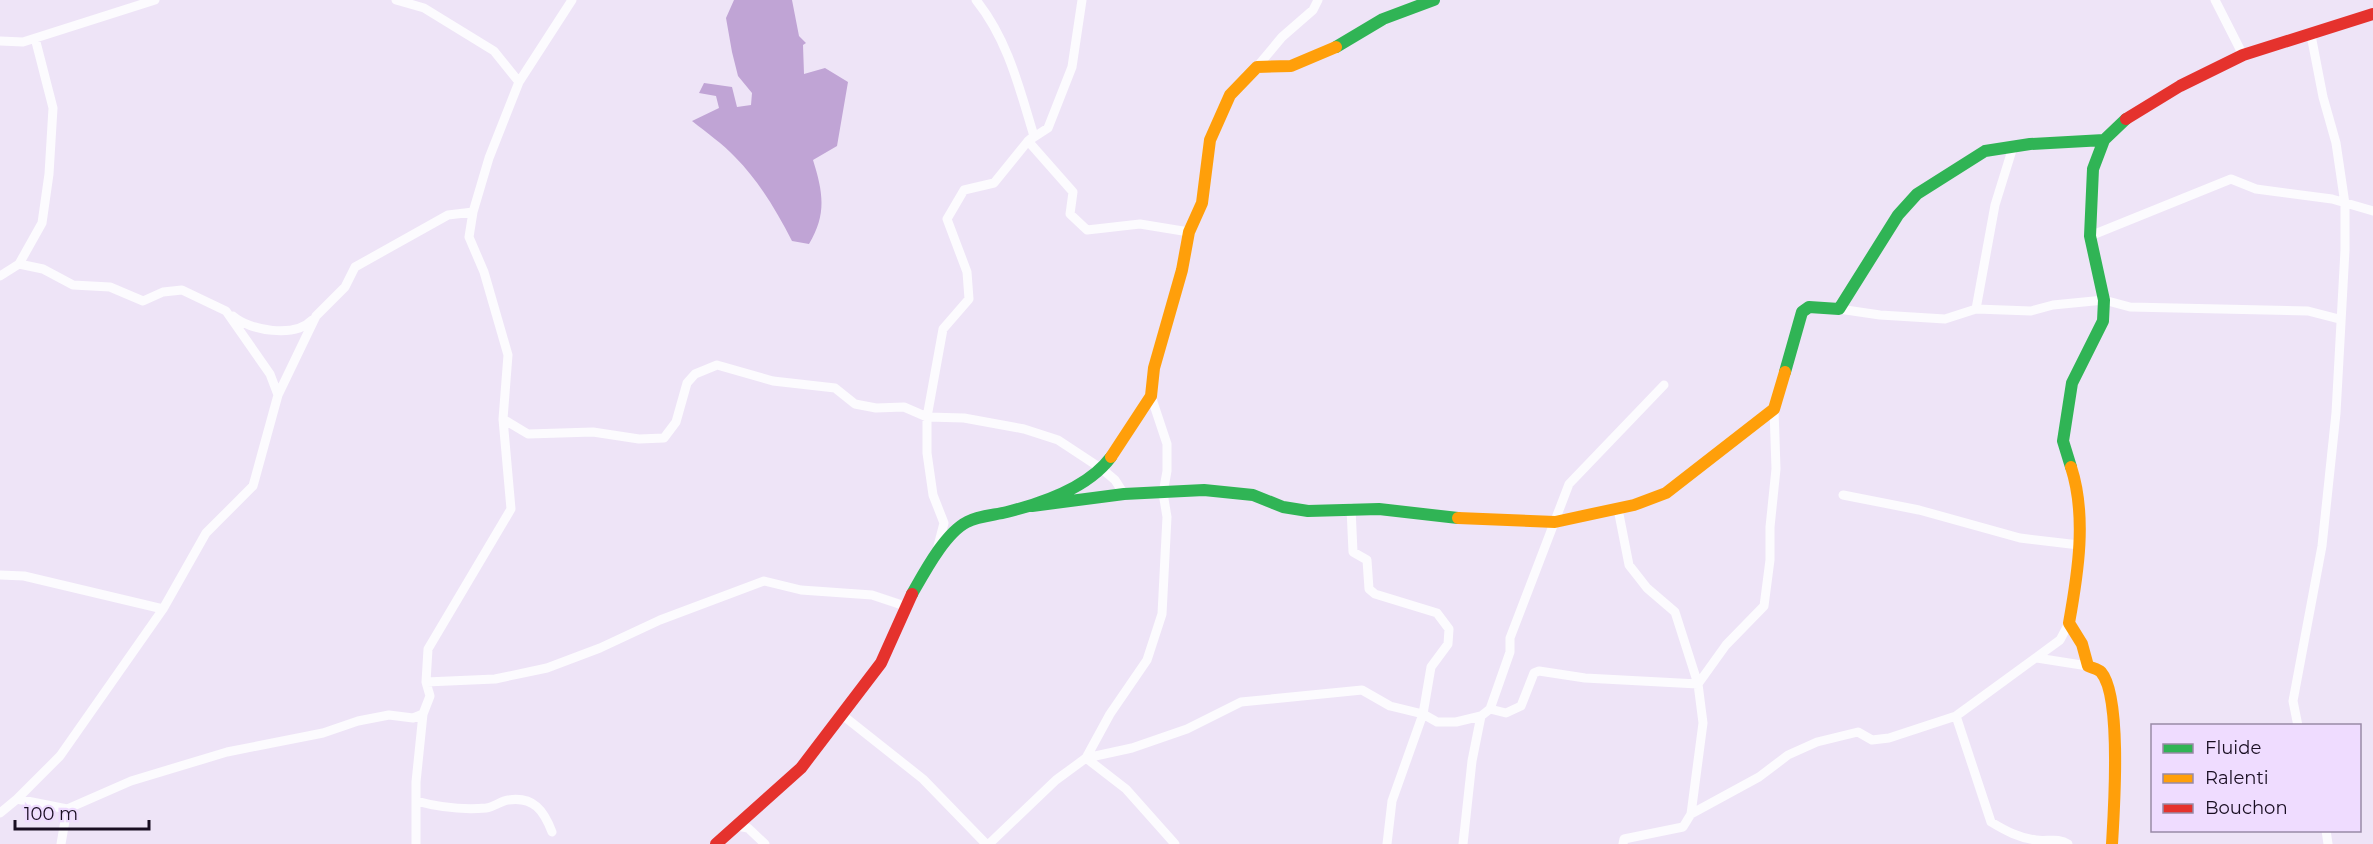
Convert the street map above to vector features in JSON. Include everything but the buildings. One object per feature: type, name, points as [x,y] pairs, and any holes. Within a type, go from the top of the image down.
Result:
[{"type":"street","points":[[0,41],[23,42],[155,0]]},
{"type":"street","points":[[396,0],[424,8],[494,51],[519,82]]},
{"type":"street","points":[[416,844],[416,801],[423,714],[430,696],[426,682],[428,649],[511,509],[503,419],[508,356],[484,272],[469,237],[473,212],[489,158],[519,82],[572,0]]},
{"type":"street","points":[[716,844],[801,768],[881,663],[905,606],[936,552],[944,523],[933,495],[927,453],[927,417],[943,329],[969,299],[967,272],[947,219],[964,190],[994,183],[1034,136],[1018,76],[992,20],[976,0]]},
{"type":"street","points":[[1028,141],[1048,128],[1072,67],[1082,0]]},
{"type":"street","points":[[1086,758],[1110,714],[1147,660],[1162,614],[1167,517],[1163,493],[1167,471],[1167,444],[1151,396],[1154,368],[1182,270],[1189,231],[1202,203],[1210,140],[1230,95],[1282,37],[1313,10],[1318,0]]},
{"type":"street","points":[[1257,67],[1291,66],[1333,49],[1383,19],[1434,0]]},
{"type":"street","points":[[2215,0],[2242,55]]},
{"type":"street","points":[[1691,814],[1759,777],[1788,755],[1817,742],[1858,732],[1872,740],[1889,738],[1956,716],[2060,640],[2069,623],[2075,589],[2080,513],[2075,478],[2063,441],[2072,383],[2103,321],[2104,300],[2090,236],[2093,169],[2104,140],[2120,123],[2180,86],[2242,55],[2311,36],[2346,21],[2373,14]]},
{"type":"street","points":[[2298,724],[2293,700],[2322,546],[2336,413],[2345,204],[2336,143],[2323,97],[2311,36]]},
{"type":"street","points":[[0,276],[19,264],[42,222],[49,174],[53,108],[35,38]]},
{"type":"street","points":[[1839,309],[1898,215],[1917,194],[1985,151],[2104,140]]},
{"type":"street","points":[[1028,141],[1072,192],[1070,214],[1087,230],[1140,224],[1189,231]]},
{"type":"street","points":[[1976,309],[1995,205],[2013,147]]},
{"type":"street","points":[[2090,236],[2231,179],[2256,189],[2332,199],[2373,211]]},
{"type":"street","points":[[19,264],[43,269],[73,285],[110,287],[143,301],[163,292],[182,290],[226,311],[241,323],[268,330],[308,325],[345,287],[355,267],[448,214],[473,212]]},
{"type":"street","points":[[1698,684],[1726,645],[1764,606],[1770,560],[1770,527],[1776,469],[1774,409],[1802,312],[1809,307],[1945,319],[1976,309],[2031,311],[2053,305],[2104,300],[2130,307],[2308,310],[2339,319]]},
{"type":"street","points":[[226,311],[270,374],[278,395]]},
{"type":"street","points":[[0,813],[60,756],[163,609],[207,533],[253,486],[278,395],[316,316]]},
{"type":"street","points":[[503,419],[528,434],[593,432],[639,439],[664,438],[676,422],[687,383],[695,374],[717,365],[773,381],[835,388],[855,404],[876,408],[904,407],[927,417],[964,418],[1024,429],[1058,440],[1102,469],[1115,480],[1124,494]]},
{"type":"street","points":[[841,714],[923,779],[987,844],[1056,780],[1086,758],[1132,748],[1187,729],[1240,702],[1362,690],[1390,706],[1423,714],[1437,722],[1456,722],[1481,716],[1490,709],[1510,652],[1510,638],[1531,587],[1541,550],[1555,522],[1569,484],[1664,385]]},
{"type":"street","points":[[1032,506],[1075,486],[1102,469],[1151,396]]},
{"type":"street","points":[[936,552],[966,522],[1032,506],[1124,494],[1204,490],[1253,495],[1283,507],[1308,511],[1352,508],[1485,522],[1521,519],[1555,522],[1618,509],[1666,493],[1774,409]]},
{"type":"street","points":[[1843,495],[1919,510],[2020,538],[2079,545]]},
{"type":"street","points":[[1352,508],[1353,552],[1367,560],[1369,589],[1376,594],[1437,613],[1449,628],[1448,644],[1431,667],[1423,714],[1392,801],[1387,844]]},
{"type":"street","points":[[1618,509],[1629,565],[1647,588],[1675,612],[1698,684],[1703,723],[1691,814],[1683,826],[1624,839],[1623,844]]},
{"type":"street","points":[[0,575],[24,576],[163,609]]},
{"type":"street","points":[[426,682],[495,679],[547,668],[600,648],[660,620],[764,581],[801,590],[873,595],[905,606]]},
{"type":"street","points":[[2069,623],[2082,644],[2088,666]]},
{"type":"street","points":[[2037,658],[2100,670],[2110,690],[2116,780],[2112,844]]},
{"type":"street","points":[[1490,709],[1506,713],[1521,706],[1534,673],[1539,671],[1594,679],[1698,684]]},
{"type":"street","points":[[17,799],[67,809],[131,782],[227,752],[322,734],[358,721],[389,715],[413,718],[423,714]]},
{"type":"street","points":[[1463,844],[1472,761],[1481,716]]},
{"type":"street","points":[[1956,716],[1991,822],[2012,835],[2037,841],[2062,840],[2068,844]]},
{"type":"street","points":[[1086,758],[1126,789],[1175,844]]},
{"type":"street","points":[[416,801],[437,807],[489,808],[507,800],[530,800],[545,813],[552,832]]},
{"type":"street","points":[[61,844],[67,809]]},
{"type":"street","points":[[737,826],[748,828],[765,844]]},
{"type":"shaded area","points":[[734,0],[792,0],[799,36],[806,43],[803,45],[804,74],[825,68],[848,82],[837,146],[813,160],[822,203],[819,223],[809,244],[792,241],[767,197],[744,166],[692,121],[719,108],[716,96],[699,93],[704,83],[732,87],[737,107],[751,105],[752,93],[738,76],[726,18]]},
{"type":"traffic: fast","points":[[1336,47],[1383,19],[1434,0]]},
{"type":"traffic: fast","points":[[2071,467],[2063,441],[2072,383],[2103,321],[2104,300],[2090,236],[2093,169],[2104,140],[2126,119]]},
{"type":"traffic: fast","points":[[1785,372],[1802,312],[1809,307],[1839,309],[1898,215],[1917,194],[1985,151],[2030,144],[2104,140]]},
{"type":"traffic: fast","points":[[912,594],[943,544],[959,527],[976,518],[1007,512],[1064,493],[1090,477],[1111,457]]},
{"type":"traffic: fast","points":[[1032,506],[1124,494],[1204,490],[1253,495],[1283,507],[1308,511],[1379,509],[1458,518]]},
{"type":"traffic: slow","points":[[1111,457],[1151,396],[1154,368],[1182,270],[1189,232],[1202,203],[1210,140],[1230,95],[1257,67],[1291,66],[1336,47]]},
{"type":"traffic: slow","points":[[1458,518],[1555,522],[1634,505],[1666,493],[1774,409],[1785,372]]},
{"type":"traffic: slow","points":[[2071,467],[2079,505],[2080,525],[2078,565],[2069,623],[2082,644],[2088,666],[2101,672],[2108,685],[2112,704],[2115,754],[2112,844]]},
{"type":"traffic: jam","points":[[2126,119],[2180,86],[2243,55],[2373,14]]},
{"type":"traffic: jam","points":[[716,844],[801,768],[881,663],[912,594]]}]
